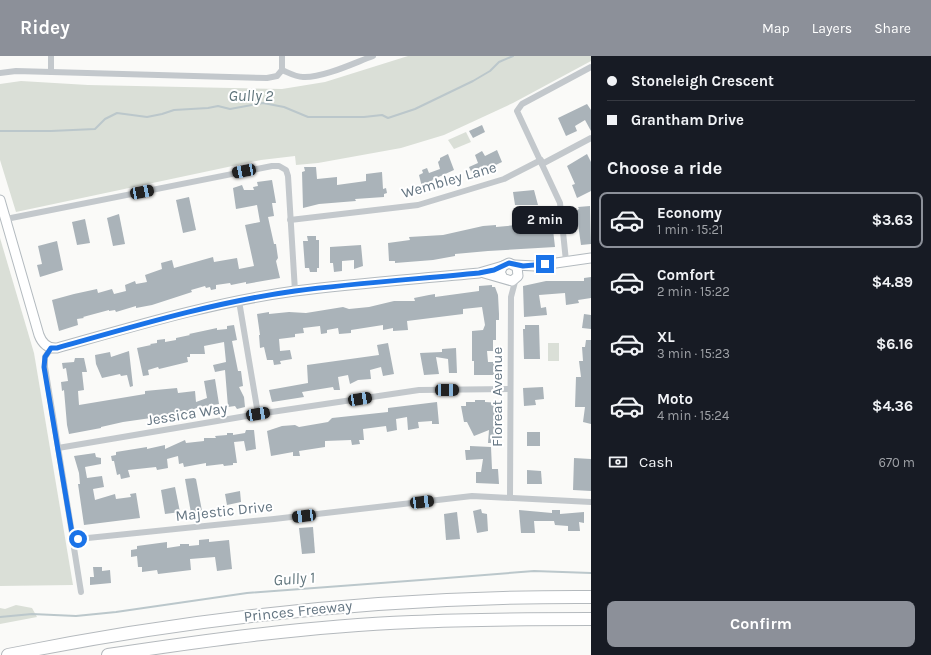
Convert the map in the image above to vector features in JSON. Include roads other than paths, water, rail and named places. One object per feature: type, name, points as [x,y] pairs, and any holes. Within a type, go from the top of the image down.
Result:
[{"type":"highway","name":"Princes Freeway","points":[[8,655],[140,630],[294,610],[438,600],[591,597]]},
{"type":"highway","name":"Princes Freeway","points":[[108,655],[269,634],[361,625],[457,620],[591,619]]},
{"type":"street","points":[[51,56],[51,72]]},
{"type":"street","points":[[0,73],[16,71],[267,78],[277,76],[282,70],[282,56]]},
{"type":"street","points":[[282,70],[294,76],[304,77],[322,74],[373,56]]},
{"type":"street","points":[[566,261],[560,203],[542,162],[518,115],[518,107],[591,67]]},
{"type":"street","name":"Wembley Lane","points":[[290,220],[418,205],[496,182],[591,138]]},
{"type":"street","points":[[6,219],[272,166],[279,166],[286,170],[288,176],[294,291]]},
{"type":"street","points":[[0,200],[39,335],[45,345],[51,348],[240,301],[294,291],[479,273],[509,263],[515,265],[535,266],[591,258]]},
{"type":"street","points":[[515,265],[518,270],[517,277]]},
{"type":"street","points":[[503,266],[500,272],[503,279]]},
{"type":"street","points":[[479,273],[512,281],[535,266]]},
{"type":"street","name":"Floreat Avenue","points":[[510,497],[511,297],[517,277]]},
{"type":"street","name":"Floreat Avenue","points":[[503,279],[511,297]]},
{"type":"street","points":[[240,301],[258,414]]},
{"type":"street","points":[[51,348],[45,357],[44,367],[72,533],[75,538],[74,548],[81,592]]},
{"type":"street","name":"Jessica Way","points":[[58,448],[258,414],[419,390],[510,390]]},
{"type":"street","name":"Majestic Drive","points":[[75,538],[78,539],[274,519],[472,496],[591,502]]},
{"type":"waterway","name":"Gully 2","points":[[0,131],[95,129],[105,119],[117,113],[147,117],[174,110],[218,106],[230,109],[263,103],[284,107],[308,117],[364,117],[382,115],[388,118],[415,109],[473,81],[490,71],[499,62],[513,56]]},
{"type":"waterway","name":"Gully 1","points":[[0,617],[32,614],[76,616],[116,612],[247,593],[534,571],[591,573]]}]
